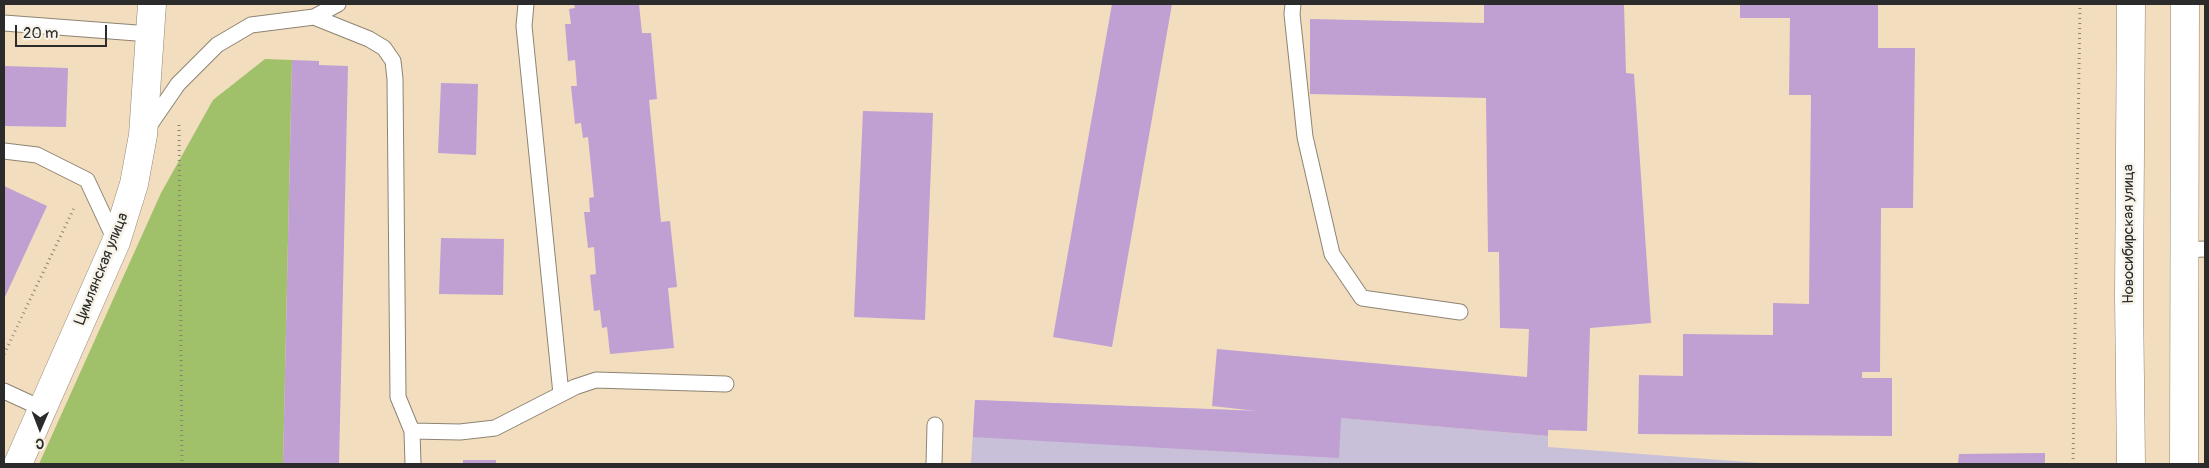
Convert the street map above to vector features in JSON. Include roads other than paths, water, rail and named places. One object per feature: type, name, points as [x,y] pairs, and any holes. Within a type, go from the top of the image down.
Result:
[{"type":"main road","name":"Цимлянская улица","points":[[18,464],[116,242],[134,184],[143,135],[152,4]]},
{"type":"main road","name":"Новосибирская улица","points":[[2131,4],[2129,288],[2131,464]]},
{"type":"main road","points":[[2184,464],[2194,250],[2185,4]]},
{"type":"lane","points":[[143,135],[178,84],[217,45],[251,25],[314,17],[338,4]]},
{"type":"lane","points":[[526,4],[524,26],[561,394]]},
{"type":"lane","points":[[1293,4],[1292,14],[1304,137],[1332,254],[1362,298],[1460,312]]},
{"type":"lane","points":[[314,17],[369,39],[384,48],[394,61],[398,397],[412,431],[413,464]]},
{"type":"lane","points":[[4,23],[150,34]]},
{"type":"lane","points":[[4,152],[37,155],[88,180],[116,242]]},
{"type":"lane","points":[[412,431],[460,432],[495,428],[585,383],[607,380],[726,384]]},
{"type":"lane","points":[[4,391],[43,409]]},
{"type":"lane","points":[[934,464],[935,425]]}]
